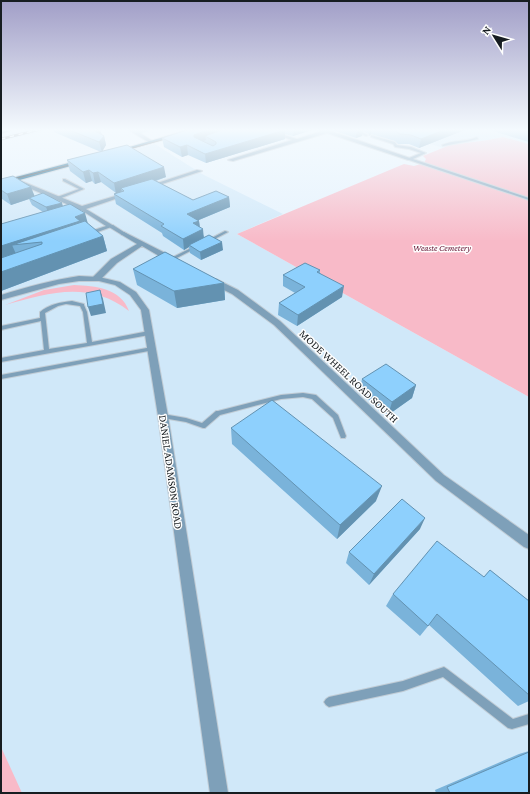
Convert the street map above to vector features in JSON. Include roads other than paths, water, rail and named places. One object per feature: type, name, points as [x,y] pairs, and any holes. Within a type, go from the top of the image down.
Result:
[{"type":"main road","points":[[1,182],[60,166]]},
{"type":"street","points":[[140,190],[200,171]]},
{"type":"street","points":[[12,179],[81,208],[141,244],[184,266]]},
{"type":"street","points":[[59,215],[133,192]]},
{"type":"street","points":[[74,238],[111,226]]},
{"type":"street","points":[[96,279],[114,260],[141,244]]},
{"type":"street","name":"MODE WHEEL ROAD SOUTH","points":[[203,276],[235,292],[277,323],[440,478],[529,543]]},
{"type":"street","name":"DANIEL ADAMSON ROAD","points":[[1,298],[48,282],[96,279],[119,284],[129,289],[140,300],[146,310],[219,793]]},
{"type":"lane","points":[[432,166],[529,198]]},
{"type":"lane","points":[[58,198],[82,189],[64,180]]},
{"type":"lane","points":[[171,259],[226,232]]},
{"type":"lane","points":[[47,352],[42,312],[60,303],[70,302],[82,305],[85,312],[90,344]]},
{"type":"lane","points":[[1,328],[43,319]]},
{"type":"lane","points":[[1,360],[149,333]]},
{"type":"lane","points":[[1,377],[152,349]]},
{"type":"lane","points":[[163,416],[186,420],[203,426],[218,413],[281,397],[302,395],[314,396],[336,417],[343,436]]},
{"type":"lane","points":[[329,702],[403,686],[444,672],[512,724],[529,719]]},
{"type":"tram line","points":[[1,182],[66,166]]},
{"type":"park label","name":"Weaste Cemetery","points":[[442,248]]}]
